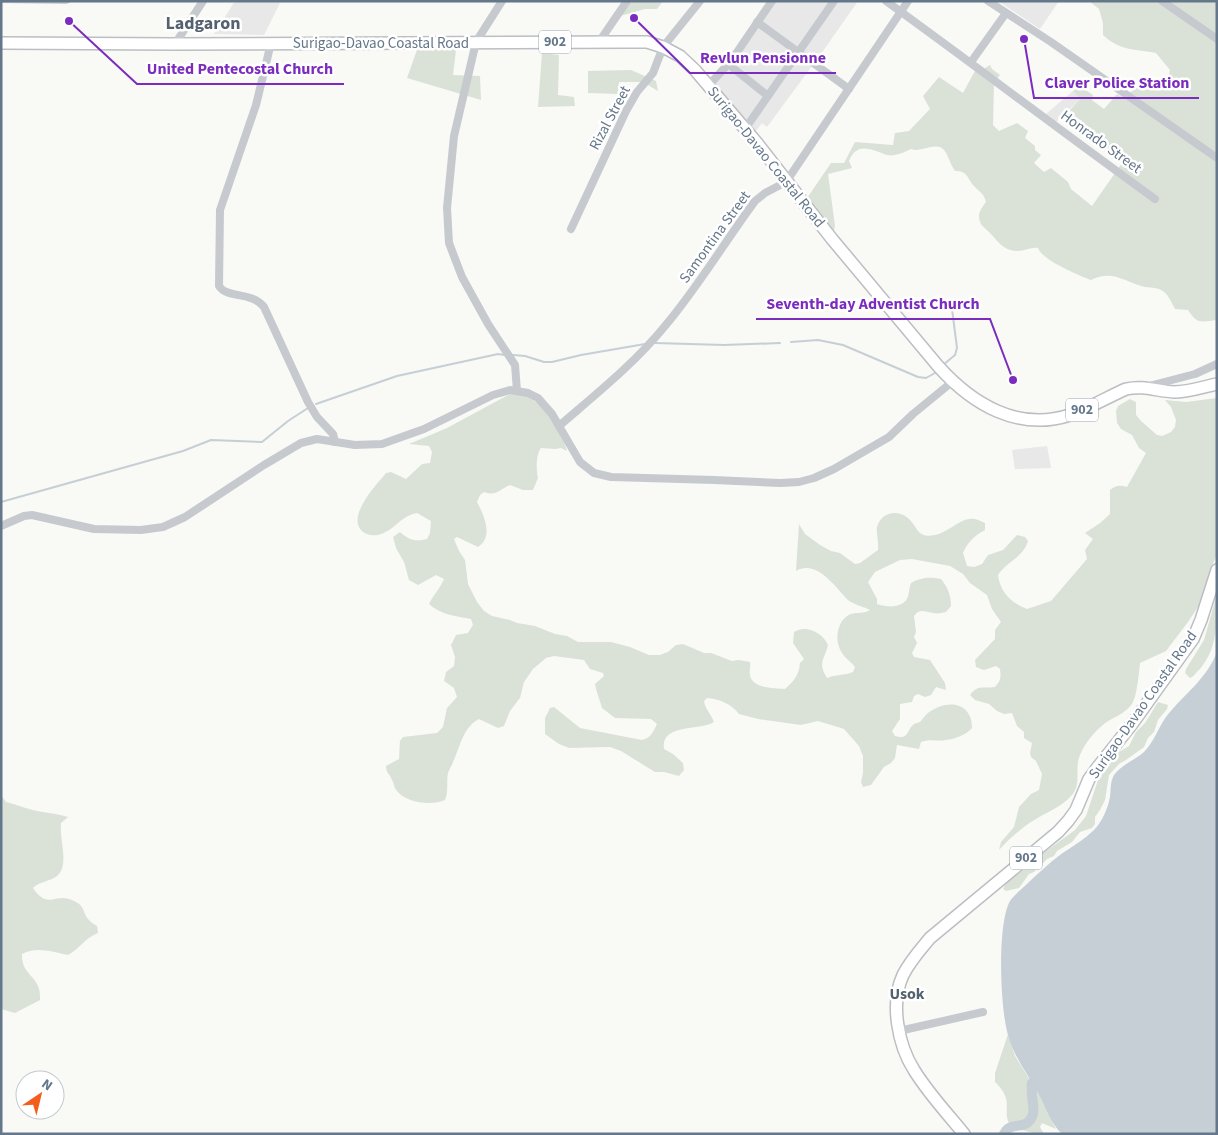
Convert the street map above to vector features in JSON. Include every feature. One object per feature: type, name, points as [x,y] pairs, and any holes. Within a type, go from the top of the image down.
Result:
[{"type":"highway","name":"Surigao-Davao Coastal Road","points":[[1,43],[642,42],[662,47],[686,61],[708,84],[832,240],[952,382],[970,397],[1006,416],[1034,420],[1070,415],[1126,389],[1147,387],[1174,392],[1199,389],[1217,384]]},
{"type":"highway","name":"Surigao-Davao Coastal Road","points":[[964,1134],[914,1070],[903,1046],[899,1031],[897,997],[903,976],[913,958],[930,938],[1058,832],[1068,821],[1076,810],[1089,779],[1132,724],[1193,639],[1217,570]]},
{"type":"street","points":[[175,44],[201,4],[192,1]]},
{"type":"street","points":[[502,1],[476,42],[454,136],[447,208],[450,243],[462,277],[488,324],[515,365],[517,391]]},
{"type":"street","points":[[599,42],[627,1]]},
{"type":"street","name":"Rizal Street","points":[[571,229],[626,111],[637,92],[653,74],[662,47],[700,1]]},
{"type":"street","points":[[708,84],[728,64],[772,1]]},
{"type":"street","points":[[745,129],[834,1]]},
{"type":"street","name":"Honrado Street","points":[[886,1],[1155,199]]},
{"type":"street","name":"Samontina Street","points":[[559,426],[635,360],[686,299],[755,202],[765,193],[786,182],[908,1]]},
{"type":"street","points":[[988,1],[1217,158]]},
{"type":"street","points":[[1162,1],[1217,39]]},
{"type":"street","points":[[971,62],[1006,13]]},
{"type":"street","points":[[757,22],[849,89]]},
{"type":"street","points":[[271,43],[256,105],[220,210],[219,286],[222,290],[228,292],[255,298],[264,307],[308,402],[317,417],[333,434],[335,442]]},
{"type":"street","points":[[728,64],[768,96]]},
{"type":"street","points":[[1147,387],[1195,374],[1217,364]]},
{"type":"street","points":[[1,526],[24,516],[32,515],[94,529],[141,530],[163,527],[185,517],[301,443],[317,440],[355,445],[382,444],[424,429],[493,395],[517,391],[528,393],[538,398],[552,414],[580,462],[594,473],[602,476],[611,478],[714,480],[755,483],[799,482],[834,469],[889,437],[952,382]]},
{"type":"street","points":[[899,1031],[983,1012]]},
{"type":"shaded area","points":[[235,1],[281,1],[264,35],[214,34]]},
{"type":"shaded area","points":[[630,1],[663,1],[657,9],[645,9],[620,16]]},
{"type":"shaded area","points":[[774,1],[858,1],[816,61],[761,21]]},
{"type":"shaded area","points":[[998,1],[1059,1],[1040,29]]},
{"type":"shaded area","points":[[1089,1],[1217,1],[1217,320],[1200,321],[1194,318],[1188,310],[1175,309],[1167,295],[1159,289],[1145,287],[1112,276],[1091,280],[1053,262],[1041,253],[1038,248],[1018,251],[1008,249],[998,242],[980,222],[980,212],[986,202],[984,197],[964,173],[955,171],[943,149],[939,147],[919,150],[911,149],[893,155],[887,155],[870,149],[861,149],[852,155],[849,161],[852,168],[828,174],[835,226],[832,239],[803,204],[831,163],[844,163],[855,142],[893,145],[895,133],[909,131],[930,109],[923,96],[939,77],[963,93],[977,67],[982,70],[990,65],[1000,75],[994,82],[993,125],[999,131],[1017,123],[1028,131],[1025,138],[1035,146],[1035,150],[1041,155],[1034,163],[1044,172],[1051,168],[1068,182],[1071,189],[1092,206],[1122,163],[1076,130],[1082,121],[1068,112],[1080,99],[1073,91],[1080,86],[1093,95],[1092,100],[1104,109],[1117,94],[1122,97],[1145,83],[1168,78],[1170,70],[1156,53],[1122,47],[1103,35],[1103,23],[1099,9]]},
{"type":"shaded area","points":[[758,26],[812,66],[767,127],[762,123],[753,135],[711,84]]},
{"type":"shaded area","points":[[417,50],[456,50],[453,75],[480,76],[481,100],[407,78]]},
{"type":"shaded area","points":[[542,53],[559,55],[558,95],[574,97],[575,106],[538,107]]},
{"type":"shaded area","points":[[631,70],[656,81],[658,91],[643,82],[619,82],[618,94],[588,93],[588,71]]},
{"type":"shaded area","points":[[1073,91],[1080,99],[1056,122],[1046,114]]},
{"type":"shaded area","points":[[518,393],[536,402],[550,416],[556,424],[567,451],[561,448],[541,448],[537,462],[538,478],[533,490],[523,490],[510,485],[492,494],[484,492],[480,495],[477,502],[485,519],[487,532],[483,543],[478,547],[457,537],[454,539],[465,560],[468,584],[484,611],[492,616],[567,636],[578,642],[611,642],[649,655],[660,655],[668,652],[676,645],[683,644],[704,653],[711,653],[732,661],[750,662],[752,680],[764,687],[785,689],[796,678],[800,663],[804,659],[793,643],[794,632],[804,629],[814,631],[828,645],[822,664],[827,678],[853,672],[855,667],[839,647],[838,629],[847,616],[870,610],[848,600],[818,571],[804,568],[796,571],[799,524],[805,534],[820,545],[840,553],[855,564],[860,563],[878,550],[877,527],[886,515],[894,513],[904,515],[921,534],[929,536],[940,534],[964,520],[977,519],[985,523],[985,530],[972,540],[963,553],[967,566],[974,567],[982,564],[988,555],[1003,550],[1017,535],[1025,537],[1028,541],[1026,547],[998,575],[1001,587],[1011,600],[1027,609],[1051,601],[1087,559],[1085,550],[1093,539],[1085,533],[1110,514],[1110,490],[1118,486],[1127,487],[1146,453],[1139,448],[1132,435],[1121,429],[1117,423],[1116,411],[1118,406],[1130,399],[1136,402],[1136,415],[1141,421],[1157,435],[1162,436],[1171,432],[1175,427],[1176,420],[1171,407],[1165,400],[1186,402],[1217,398],[1217,555],[1209,572],[1209,580],[1202,601],[1188,622],[1166,651],[1140,663],[1132,704],[1100,727],[1084,746],[1078,760],[1077,786],[1072,795],[1024,827],[999,850],[1001,842],[1014,827],[1019,807],[1031,794],[1039,790],[1042,774],[1036,761],[1031,757],[1032,743],[1024,738],[1024,732],[1017,726],[1012,713],[1004,714],[997,711],[989,704],[975,700],[970,695],[978,688],[995,687],[999,681],[1000,669],[996,666],[984,670],[976,667],[975,660],[995,639],[995,630],[1001,622],[992,609],[987,595],[970,583],[963,574],[950,566],[912,559],[900,560],[875,572],[868,582],[877,599],[877,604],[897,606],[907,599],[911,583],[922,579],[941,579],[950,595],[951,606],[946,612],[920,611],[914,616],[916,632],[914,637],[917,643],[912,653],[914,657],[930,660],[945,683],[946,690],[936,687],[931,695],[925,697],[918,694],[914,696],[912,702],[900,704],[900,719],[892,731],[895,736],[904,737],[912,726],[920,722],[928,713],[950,704],[957,705],[968,712],[972,728],[964,735],[953,739],[921,742],[919,749],[897,745],[895,758],[884,767],[871,785],[863,787],[861,782],[863,756],[859,746],[844,729],[818,721],[801,725],[758,719],[739,714],[721,701],[707,698],[704,701],[714,722],[708,725],[675,731],[668,735],[664,741],[664,749],[683,763],[684,770],[679,776],[655,772],[621,751],[610,747],[569,748],[559,744],[545,734],[545,718],[550,708],[554,707],[580,728],[642,740],[650,736],[657,724],[651,719],[615,718],[602,708],[596,690],[595,684],[604,676],[603,673],[590,669],[584,660],[554,656],[546,658],[533,669],[524,682],[520,698],[510,711],[504,726],[498,728],[479,719],[469,727],[448,772],[445,800],[433,803],[413,801],[396,790],[386,766],[399,759],[400,741],[403,737],[437,733],[443,727],[447,708],[457,697],[454,688],[444,681],[446,672],[454,666],[455,657],[451,645],[456,635],[468,633],[473,625],[471,619],[443,613],[429,604],[444,579],[436,575],[418,585],[409,580],[404,562],[396,548],[393,537],[400,532],[412,540],[427,539],[430,533],[431,521],[417,513],[406,517],[386,532],[372,535],[363,532],[358,526],[360,510],[370,493],[386,473],[391,472],[406,479],[422,464],[430,463],[432,452],[429,446],[409,444],[447,428],[510,394]]},
{"type":"shaded area","points":[[1047,446],[1051,468],[1015,469],[1012,450]]},
{"type":"shaded area","points":[[1217,594],[1213,644],[1205,662],[1190,678],[1185,673],[1186,669],[1204,640]]},
{"type":"shaded area","points":[[1217,652],[1217,1134],[1062,1134],[1052,1121],[1018,1059],[1008,1035],[1003,1006],[1001,966],[1003,928],[1006,912],[1010,901],[1019,891],[1052,861],[1097,827],[1108,806],[1114,775],[1120,768],[1144,752],[1166,717],[1207,671]]},
{"type":"shaded area","points":[[1158,702],[1168,705],[1167,709],[1158,720],[1154,732],[1148,738],[1144,747],[1119,764],[1109,775],[1105,800],[1095,817],[1095,824],[1092,828],[1080,832],[1072,842],[1047,859],[1034,872],[1029,874],[1019,888],[1006,891],[1003,889],[1006,883],[1020,870],[1075,830],[1086,816],[1099,777],[1108,762],[1114,755],[1129,746],[1136,732],[1145,723]]},
{"type":"shaded area","points":[[1,795],[6,802],[68,817],[61,823],[63,866],[61,872],[54,878],[33,888],[38,895],[48,900],[62,898],[78,903],[89,920],[97,926],[98,933],[68,955],[39,950],[22,954],[25,967],[38,986],[40,1000],[15,1013],[1,1009]]},
{"type":"shaded area","points":[[1008,1034],[1015,1056],[1038,1093],[1056,1129],[1042,1123],[1040,1127],[1043,1132],[1038,1134],[1012,1128],[1008,1122],[1007,1101],[1002,1089],[995,1082],[995,1073]]},
{"type":"waterway","points":[[1,2],[66,3],[71,1]]},
{"type":"waterway","points":[[943,365],[955,355],[957,348],[951,301]]},
{"type":"waterway","points":[[791,342],[818,340],[843,345],[918,377],[926,378],[935,373]]},
{"type":"waterway","points":[[655,343],[724,345],[780,343]]},
{"type":"waterway","points":[[513,355],[552,362],[645,344]]},
{"type":"waterway","points":[[316,404],[397,376],[498,354],[505,355]]},
{"type":"waterway","points":[[1,502],[183,451],[211,440],[262,442],[308,408]]},
{"type":"waterway","points":[[1004,1134],[1011,1127],[1023,1125],[1030,1120],[1033,1114],[1032,1083]]},
{"type":"place","name":"Revlun Pensionne","points":[[634,18]]},
{"type":"place","name":"United Pentecostal Church","points":[[69,21]]},
{"type":"place","name":"Claver Police Station","points":[[1024,39]]},
{"type":"place","name":"Seventh-day Adventist Church","points":[[1013,380]]},
{"type":"district","name":"Ladgaron","points":[[203,23]]},
{"type":"district","name":"Usok","points":[[907,994]]}]
